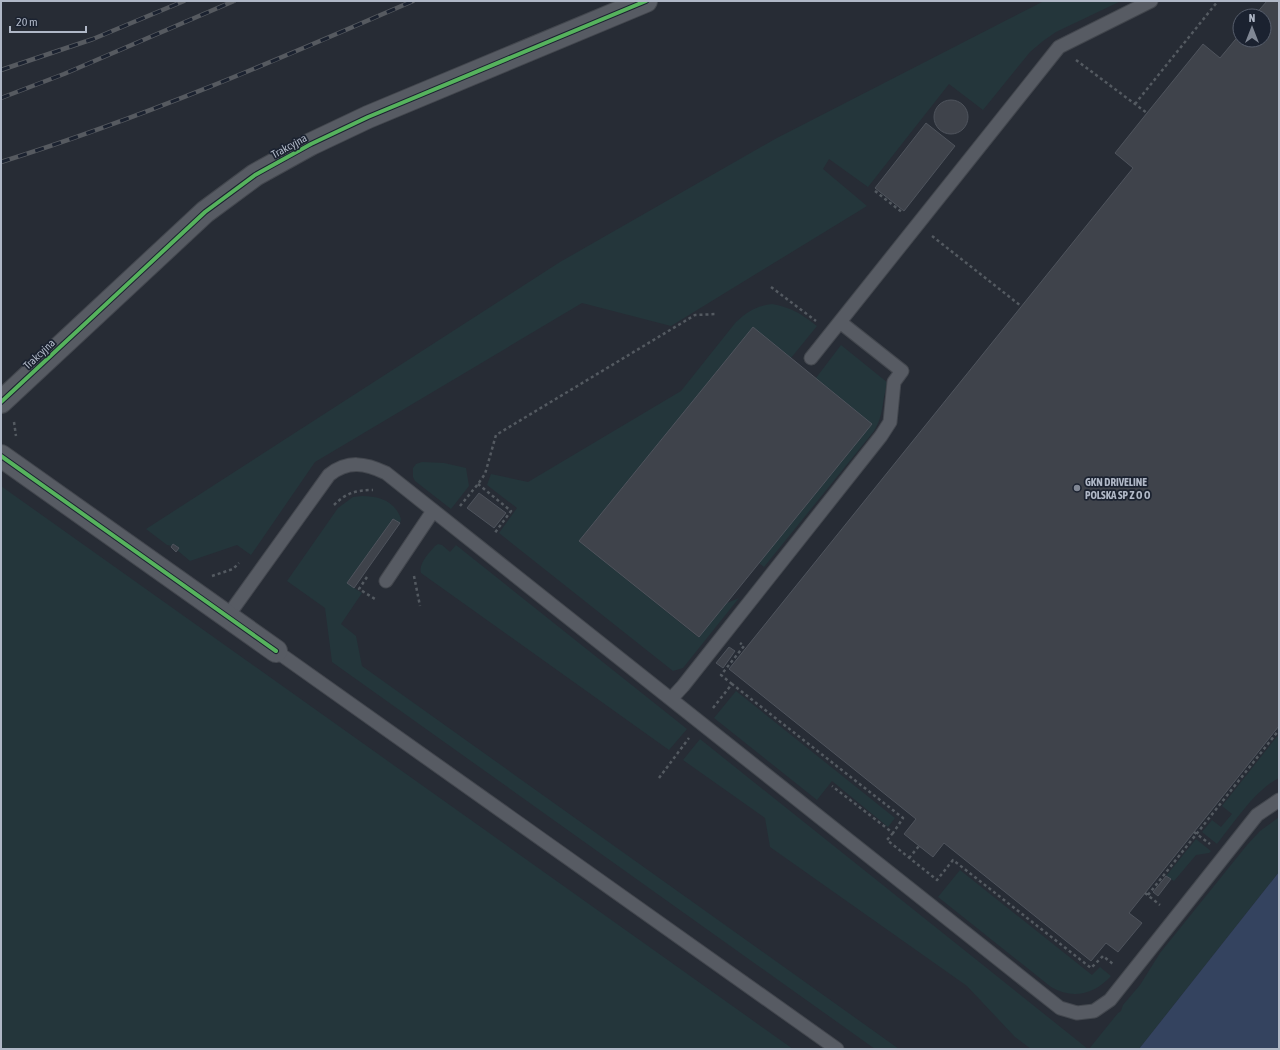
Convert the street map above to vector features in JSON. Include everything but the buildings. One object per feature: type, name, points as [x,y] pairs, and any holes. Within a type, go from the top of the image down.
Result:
[{"type":"street","name":"Trakcyjna","points":[[1,402],[205,212],[255,175],[311,144],[368,117],[646,1]]},
{"type":"street","points":[[1,456],[276,652]]},
{"type":"lane","points":[[811,358],[1058,47],[1151,1]]},
{"type":"lane","points":[[671,699],[683,686],[882,436],[890,422],[894,382],[902,371],[840,322]]},
{"type":"lane","points":[[227,617],[329,475],[338,468],[347,465],[359,465],[376,468],[386,473],[433,510],[1060,1008],[1077,1013],[1094,1011],[1110,1000],[1257,815],[1279,800]]},
{"type":"lane","points":[[386,581],[433,510]]},
{"type":"lane","points":[[276,652],[837,1049]]},
{"type":"path","points":[[1135,104],[1218,1]]},
{"type":"path","points":[[875,191],[1021,306]]},
{"type":"path","points":[[458,508],[485,474],[496,435],[695,315],[717,314]]},
{"type":"path","points":[[14,418],[16,438]]},
{"type":"path","points":[[478,484],[511,510],[493,535]]},
{"type":"path","points":[[333,506],[346,495],[356,491],[375,490]]},
{"type":"path","points":[[209,576],[233,569],[242,562],[258,572]]},
{"type":"path","points":[[413,572],[420,606]]},
{"type":"path","points":[[367,577],[358,589],[375,599]]},
{"type":"path","points":[[683,686],[712,709],[732,684],[903,818],[887,840],[938,880],[954,860],[1091,968],[1102,956],[1114,966]]},
{"type":"path","points":[[659,778],[701,723]]},
{"type":"path","points":[[1162,906],[1146,894],[1279,730]]},
{"type":"path","points":[[832,786],[893,833]]},
{"type":"path","points":[[909,858],[919,846]]},
{"type":"shaded area","points":[[1044,1],[1121,1],[1056,32],[1043,41],[1030,52],[983,110],[949,84],[868,187],[829,159],[823,169],[867,206],[671,326],[582,303],[315,462],[251,555],[237,545],[190,561],[177,550],[179,548],[174,544],[172,546],[167,545],[146,529],[560,262],[775,139]]},
{"type":"shaded area","points":[[772,304],[786,307],[817,326],[791,358],[753,327],[579,541],[698,637],[727,603],[739,598],[683,668],[673,671],[499,533],[517,508],[487,485],[491,474],[528,482],[681,391],[736,322],[752,310],[761,306]]},
{"type":"shaded area","points":[[841,345],[888,383],[880,418],[874,431],[764,567],[759,563],[872,424],[816,378]]},
{"type":"shaded area","points":[[422,462],[444,463],[466,468],[469,486],[451,509],[415,481],[413,477],[413,468],[416,464]]},
{"type":"shaded area","points":[[1,486],[793,1049],[1,1049]]},
{"type":"shaded area","points":[[353,497],[374,497],[386,501],[395,508],[401,519],[400,523],[393,519],[347,583],[362,593],[341,624],[356,636],[362,666],[899,1049],[875,1049],[332,662],[325,608],[287,581],[338,508]]},
{"type":"shaded area","points":[[438,544],[442,545],[450,552],[456,545],[687,729],[669,750],[421,573],[421,566],[425,559]]},
{"type":"shaded area","points":[[736,691],[895,818],[888,827],[832,781],[817,800],[714,718]]},
{"type":"shaded area","points":[[1279,734],[1279,778],[1270,783],[1253,799],[1217,844],[1202,832],[1212,820],[1221,827],[1232,814],[1222,806]]},
{"type":"shaded area","points":[[700,739],[1088,1049],[1031,1049],[1015,1037],[967,986],[770,847],[765,818],[683,760]]},
{"type":"shaded area","points":[[1279,817],[1279,872],[1139,1049],[1089,1049],[1121,1011],[1123,1005],[1140,985],[1160,953],[1247,845],[1260,831]]},
{"type":"shaded area","points":[[1196,839],[1211,851],[1209,853],[1196,855],[1174,881],[1166,876]]},
{"type":"shaded area","points":[[960,870],[1092,975],[1100,967],[1111,976],[1098,987],[1083,993],[1067,993],[1051,987],[938,897]]},
{"type":"water","points":[[1279,872],[1279,1049],[1139,1049]]},
{"type":"railway","points":[[1,70],[93,39],[184,1]]},
{"type":"railway","points":[[1,98],[64,74],[234,1]]},
{"type":"railway","points":[[1,162],[106,127],[209,87],[413,1]]},
{"type":"cycle path","points":[[1,402],[205,212],[255,175],[311,144],[368,117],[646,1]]},
{"type":"cycle path","points":[[1,456],[276,651]]},
{"type":"place","name":"GKN DRIVELINE POLSKA SP Z O O","points":[[1077,488]]}]
